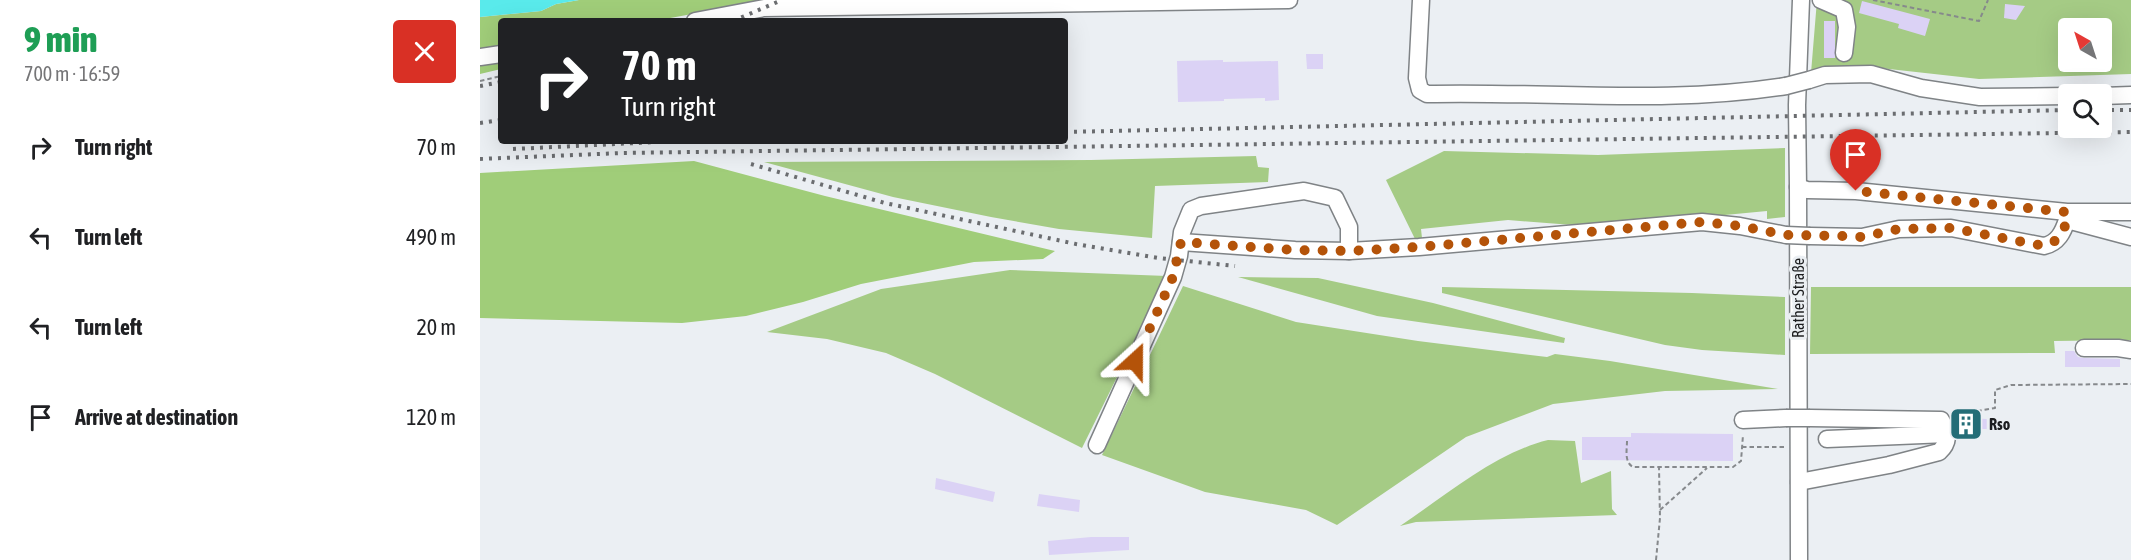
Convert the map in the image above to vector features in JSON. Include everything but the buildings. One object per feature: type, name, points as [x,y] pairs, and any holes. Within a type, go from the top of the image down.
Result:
[{"type":"street","points":[[711,18],[764,8],[886,6],[929,2],[1289,0]]},
{"type":"street","points":[[1421,0],[1417,78],[1420,90],[1427,94],[1628,97],[1741,93],[1786,86],[1825,75],[1871,74],[1921,88],[1980,97],[2058,96]]},
{"type":"street","name":"Rather Straße","points":[[1798,560],[1797,105],[1801,0]]},
{"type":"street","points":[[1821,0],[1844,10],[1847,17],[1844,53]]},
{"type":"street","points":[[480,57],[498,54]]},
{"type":"street","points":[[2112,96],[2131,95]]},
{"type":"street","points":[[1798,187],[1808,190],[1856,191],[2067,216],[2131,212]]},
{"type":"street","points":[[1097,445],[1173,277],[1182,232],[1191,210],[1202,206],[1304,191],[1335,198],[1349,227],[1349,251]]},
{"type":"street","points":[[1181,242],[1294,250],[1349,251],[1702,222],[1740,226],[1786,235],[1810,236],[1862,237],[1899,229],[1951,228],[2044,246],[2054,244],[2064,230],[2067,216]]},
{"type":"street","points":[[2067,216],[2131,237]]},
{"type":"street","points":[[2084,348],[2131,350]]},
{"type":"street","points":[[1743,420],[1810,418],[1944,427]]},
{"type":"street","points":[[1799,482],[1889,465],[1940,452],[1945,447],[1944,427]]},
{"type":"street","points":[[1827,439],[1944,427]]},
{"type":"path","points":[[1872,0],[1979,21],[1988,0]]},
{"type":"path","points":[[480,81],[498,77]]},
{"type":"path","points":[[1944,427],[1962,413],[1995,408],[1995,390],[2011,384],[2131,384]]},
{"type":"path","points":[[1627,441],[1627,459],[1630,465],[1733,467],[1741,460],[1743,420]]},
{"type":"path","points":[[1742,447],[1783,447]]},
{"type":"path","points":[[1656,560],[1660,510],[1659,467]]},
{"type":"path","points":[[1660,510],[1708,467]]},
{"type":"green space","points":[[579,0],[768,0],[670,18],[498,18],[498,70],[480,74],[480,17],[541,11],[556,4]]},
{"type":"green space","points":[[1817,0],[2131,0],[2131,74],[1979,79],[1853,65],[1811,73]]},
{"type":"green space","points":[[1785,148],[1785,217],[1767,219],[1767,211],[1598,227],[1508,220],[1421,229],[1422,238],[1416,241],[1386,180],[1444,151],[1598,155]]},
{"type":"green space","points":[[1256,156],[1258,167],[1269,168],[1268,182],[1155,186],[1152,238],[1059,229],[991,217],[893,197],[764,162],[1091,160]]},
{"type":"green space","points":[[694,161],[825,196],[1055,251],[1043,259],[974,262],[861,284],[746,316],[682,323],[480,318],[480,173]]},
{"type":"green space","points":[[1010,270],[1167,276],[1082,448],[935,374],[886,353],[827,339],[767,332],[881,289]]},
{"type":"green space","points":[[1238,277],[1318,278],[1433,303],[1565,338],[1564,343],[1377,316]]},
{"type":"green space","points":[[1183,286],[1296,322],[1418,341],[1547,357],[1555,354],[1610,361],[1778,389],[1665,391],[1553,404],[1466,437],[1337,525],[1306,510],[1205,492],[1102,455]]},
{"type":"green space","points":[[1442,287],[1785,297],[1785,355],[1702,350],[1665,345],[1442,293]]},
{"type":"green space","points":[[1811,287],[2131,287],[2131,340],[2054,341],[2055,353],[1810,354]]},
{"type":"green space","points":[[1548,440],[1575,441],[1581,483],[1611,471],[1612,509],[1617,515],[1416,522],[1400,526],[1490,465],[1528,446]]},
{"type":"water","points":[[480,0],[579,0],[556,4],[541,11],[480,17]]},
{"type":"railway","points":[[740,18],[782,0]]},
{"type":"railway","points":[[480,86],[498,83]]},
{"type":"railway","points":[[1068,132],[2058,110]]},
{"type":"railway","points":[[2112,110],[2131,110]]},
{"type":"railway","points":[[480,123],[498,120]]},
{"type":"railway","points":[[480,159],[623,153],[2131,132]]},
{"type":"railway","points":[[513,149],[616,144]]},
{"type":"railway","points":[[751,164],[885,203],[1076,244],[1158,258],[1235,266]]},
{"type":"place","name":"Rso","points":[[1966,424]]},
{"type":"route","points":[[1135,361],[1173,277],[1181,242],[1294,250],[1349,251],[1702,222],[1740,226],[1786,235],[1862,237],[1899,229],[1951,228],[2044,246],[2054,244],[2064,230],[2067,220],[2067,212],[1856,191]]}]
